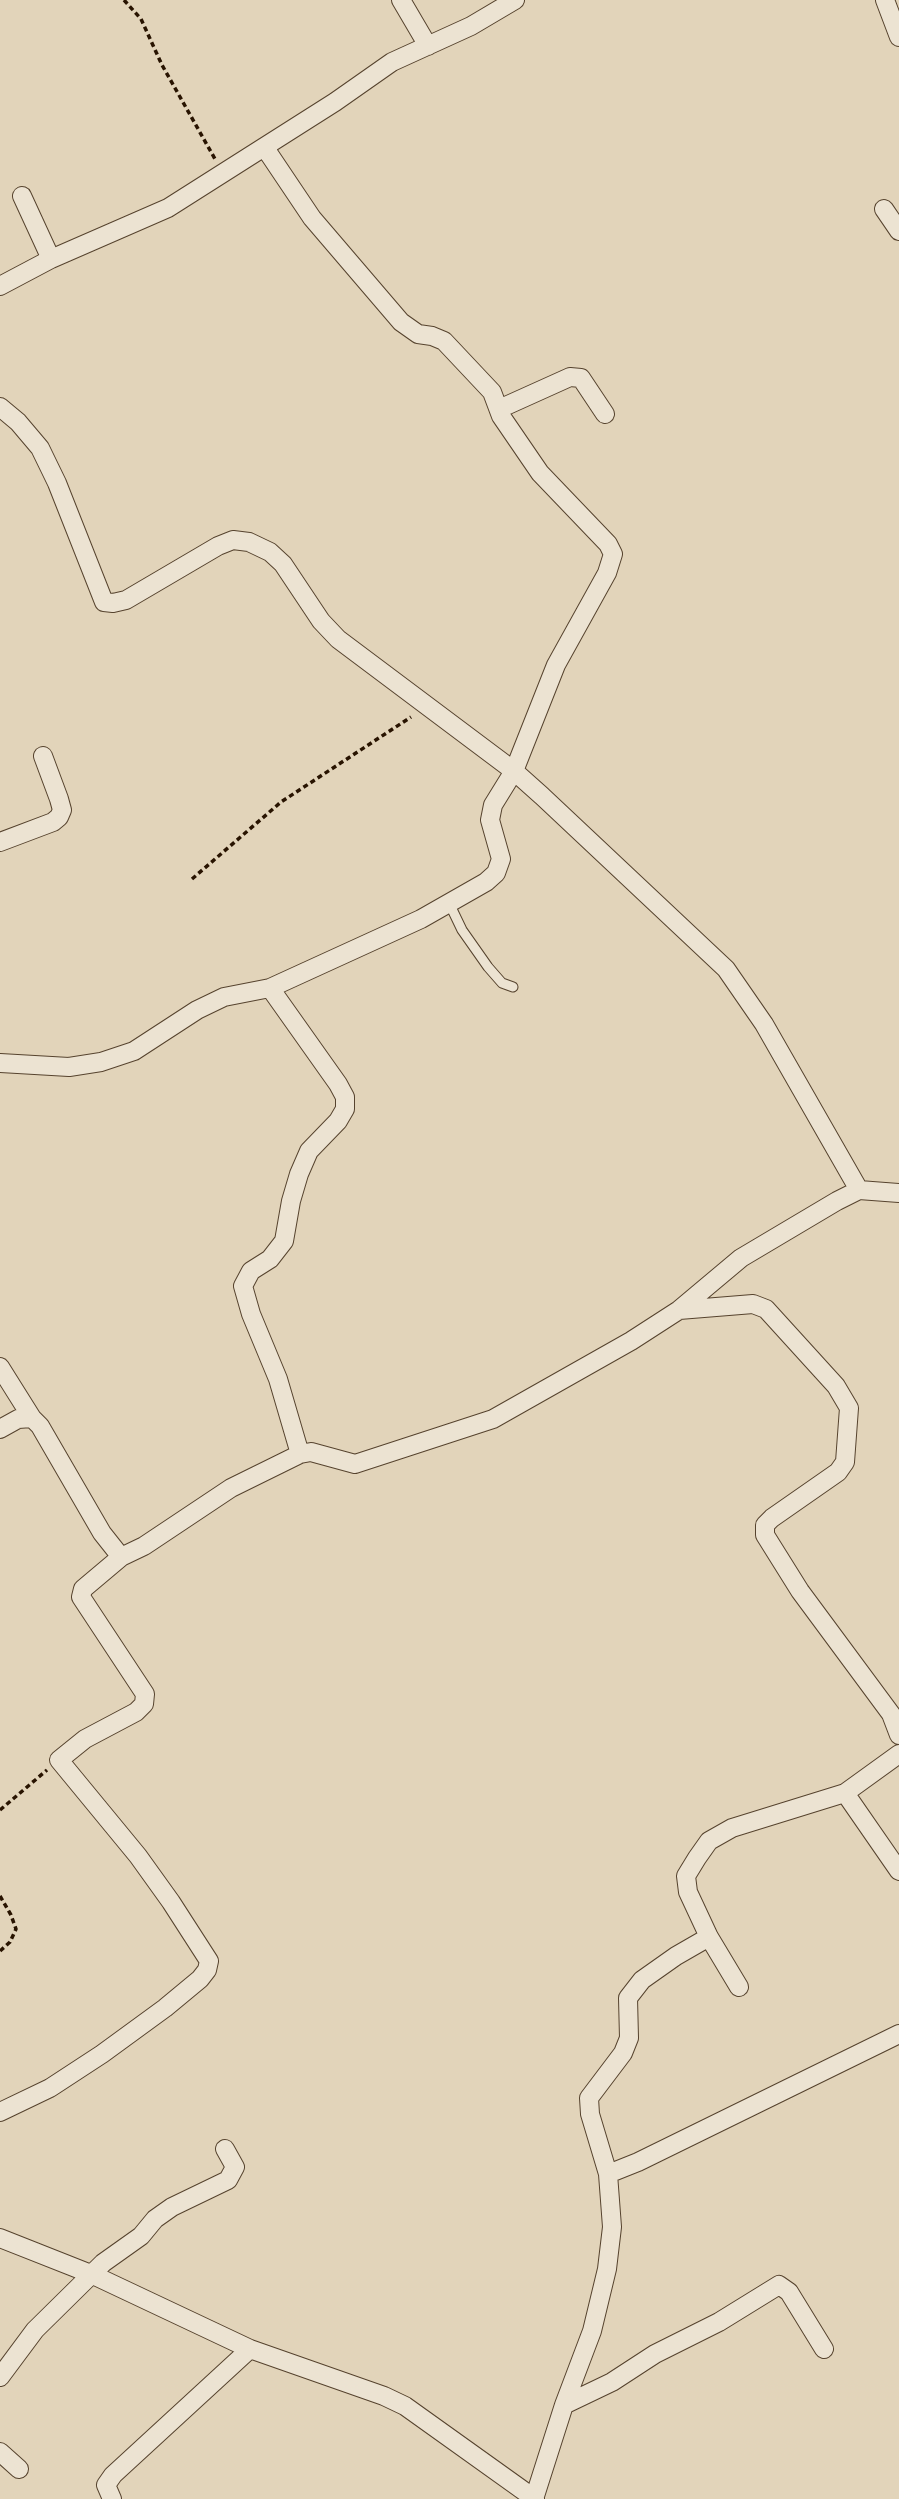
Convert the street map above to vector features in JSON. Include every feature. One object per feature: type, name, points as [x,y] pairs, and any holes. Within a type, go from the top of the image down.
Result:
[{"type":"street","points":[[401,0],[428,46]]},
{"type":"street","points":[[0,286],[51,258],[168,208],[265,148],[392,62],[471,26],[515,0]]},
{"type":"street","points":[[885,0],[899,37]]},
{"type":"street","points":[[0,1063],[69,1067],[101,1062],[134,1051],[197,1010],[224,997],[270,988],[450,905],[486,882],[496,873],[501,859],[490,820],[493,805],[514,771],[556,665],[607,573],[612,554],[608,544],[540,472],[499,409],[492,392],[444,341],[418,334],[401,322],[312,218],[265,148]]},
{"type":"street","points":[[22,197],[51,258]]},
{"type":"street","points":[[884,209],[899,231]]},
{"type":"street","points":[[499,409],[570,377],[580,378],[605,414]]},
{"type":"street","points":[[0,407],[18,422],[40,447],[104,602],[113,603],[134,596],[218,546],[233,540],[249,541],[270,552],[283,564],[321,621],[338,639],[514,771],[680,923],[726,969],[764,1024],[859,1190]]},
{"type":"street","points":[[0,842],[53,822],[59,817],[62,810],[43,756]]},
{"type":"street","points":[[270,988],[345,1097],[345,1108],[338,1121],[309,1151],[299,1174],[284,1241],[270,1259],[251,1271],[243,1286],[251,1314],[278,1379],[300,1454]]},
{"type":"street","points":[[0,2112],[50,2088],[102,2054],[200,1979],[207,1970],[209,1961],[199,1942],[138,1856],[59,1760],[85,1739],[136,1712],[144,1704],[145,1694],[81,1597],[83,1589],[121,1557],[144,1546],[231,1488],[300,1454],[323,1454],[355,1464],[493,1419],[631,1341],[678,1310],[741,1258],[859,1190],[899,1193]]},
{"type":"street","points":[[678,1310],[753,1304],[766,1309],[835,1386],[849,1408],[845,1462],[838,1472],[772,1518],[765,1525],[765,1535],[800,1591],[895,1711],[899,1735]]},
{"type":"street","points":[[0,1367],[32,1418],[40,1426],[102,1532],[121,1557]]},
{"type":"street","points":[[0,1429],[18,1419],[32,1418]]},
{"type":"street","points":[[739,1987],[709,1937],[688,1892],[686,1876],[709,1841],[732,1828],[845,1793],[899,1754]]},
{"type":"street","points":[[845,1793],[899,1871]]},
{"type":"street","points":[[0,2238],[91,2274],[250,2348],[405,2406],[534,2499],[564,2405],[592,2331],[607,2269],[612,2227],[608,2174],[590,2114],[589,2098],[623,2053],[629,2038],[628,1998],[642,1980],[709,1937]]},
{"type":"street","points":[[608,2174],[639,2162],[899,2034]]},
{"type":"street","points":[[0,2376],[35,2330],[115,2253],[141,2236],[155,2219],[172,2207],[228,2180],[235,2167],[225,2148]]},
{"type":"street","points":[[564,2405],[612,2382],[655,2354],[719,2322],[779,2285],[789,2292],[824,2349]]},
{"type":"street","points":[[112,2499],[106,2485],[113,2475],[250,2348]]},
{"type":"street","points":[[0,2452],[19,2469]]},
{"type":"lane","points":[[450,905],[462,929],[488,967],[502,983],[513,987]]},
{"type":"path","points":[[124,0],[141,19],[162,65],[224,174]]},
{"type":"path","points":[[192,879],[281,802],[428,706]]},
{"type":"path","points":[[0,1810],[59,1760]]},
{"type":"path","points":[[0,1896],[16,1928],[10,1942],[0,1951]]}]
